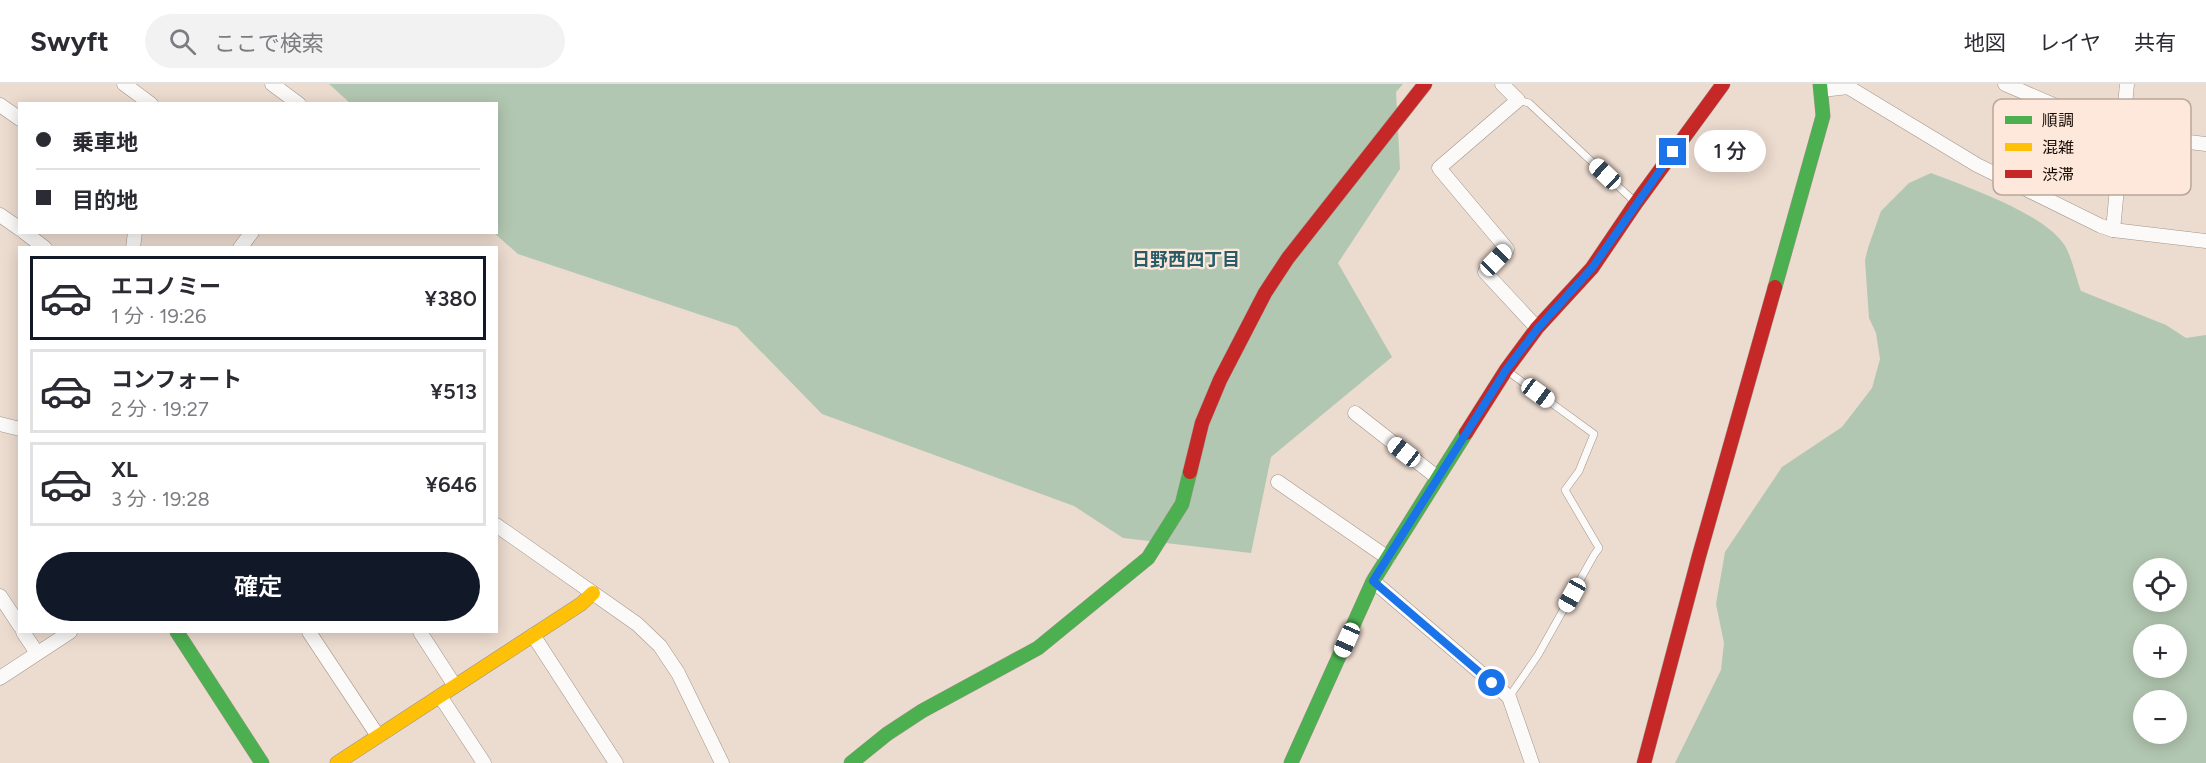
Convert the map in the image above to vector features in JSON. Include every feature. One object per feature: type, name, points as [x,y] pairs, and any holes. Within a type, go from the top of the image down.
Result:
[{"type":"street","points":[[124,84],[148,102]]},
{"type":"street","points":[[272,84],[296,102]]},
{"type":"street","points":[[851,763],[887,734],[922,711],[1038,648],[1148,558],[1182,504],[1202,423],[1220,380],[1265,293],[1288,258],[1425,84]]},
{"type":"street","points":[[1502,84],[1518,100],[1439,168],[1507,249],[1485,272],[1538,328]]},
{"type":"street","points":[[1291,763],[1373,581],[1506,370],[1538,328],[1592,268],[1636,203],[1723,84]]},
{"type":"street","points":[[2005,84],[2040,99]]},
{"type":"street","points":[[2125,99],[2127,84]]},
{"type":"street","points":[[1644,763],[1823,116],[1821,87],[1848,87],[1993,173]]},
{"type":"street","points":[[0,105],[18,118]]},
{"type":"street","points":[[2191,142],[2206,144]]},
{"type":"street","points":[[2040,195],[2113,230],[2206,242]]},
{"type":"street","points":[[2113,230],[2116,195]]},
{"type":"street","points":[[0,215],[18,228]]},
{"type":"street","points":[[27,234],[42,246]]},
{"type":"street","points":[[1355,413],[1438,478]]},
{"type":"street","points":[[0,424],[18,428]]},
{"type":"street","points":[[1278,482],[1388,558]]},
{"type":"street","points":[[498,526],[637,624],[660,646],[678,673],[722,763]]},
{"type":"street","points":[[1373,581],[1509,697],[1532,763]]},
{"type":"street","points":[[337,763],[581,604],[593,593]]},
{"type":"street","points":[[0,596],[18,623]]},
{"type":"street","points":[[24,633],[37,652]]},
{"type":"street","points":[[0,678],[68,633]]},
{"type":"street","points":[[178,633],[262,763]]},
{"type":"street","points":[[310,633],[378,736]]},
{"type":"street","points":[[421,633],[455,686]]},
{"type":"street","points":[[533,635],[616,763]]},
{"type":"street","points":[[440,696],[484,763]]},
{"type":"lane","points":[[1518,100],[1529,104],[1636,203]]},
{"type":"lane","points":[[1506,370],[1594,434],[1579,471],[1565,490],[1599,548],[1538,655],[1509,697]]},
{"type":"green space","points":[[329,84],[1403,84],[1396,92],[1400,169],[1338,263],[1392,357],[1271,457],[1251,553],[1123,538],[1074,506],[822,414],[737,327],[518,254],[495,234],[498,234],[498,102],[349,102]]},
{"type":"green space","points":[[1931,173],[1983,193],[2021,211],[2052,232],[2066,247],[2081,291],[2166,325],[2186,338],[2206,335],[2206,763],[1675,763],[1721,670],[1724,643],[1716,604],[1725,552],[1782,467],[1842,427],[1872,388],[1880,359],[1876,333],[1869,318],[1865,260],[1881,211],[1909,183]]},
{"type":"traffic: fast","points":[[1775,287],[1823,116],[1820,84]]},
{"type":"traffic: fast","points":[[1291,763],[1373,581],[1466,433]]},
{"type":"traffic: fast","points":[[851,763],[887,734],[922,711],[1038,648],[1148,558],[1182,504],[1190,472]]},
{"type":"traffic: fast","points":[[178,633],[262,763]]},
{"type":"traffic: slow","points":[[337,763],[581,604],[593,593]]},
{"type":"traffic: jam","points":[[1190,472],[1202,423],[1220,380],[1265,293],[1288,258],[1425,84]]},
{"type":"traffic: jam","points":[[1466,433],[1506,370],[1537,328],[1592,268],[1636,203],[1723,84]]},
{"type":"traffic: jam","points":[[1644,763],[1699,556],[1775,287]]},
{"type":"district","name":"日野西四丁目","points":[[1186,260]]},
{"type":"route","points":[[1492,683],[1373,581],[1506,370],[1538,328],[1592,268],[1673,152]]}]
